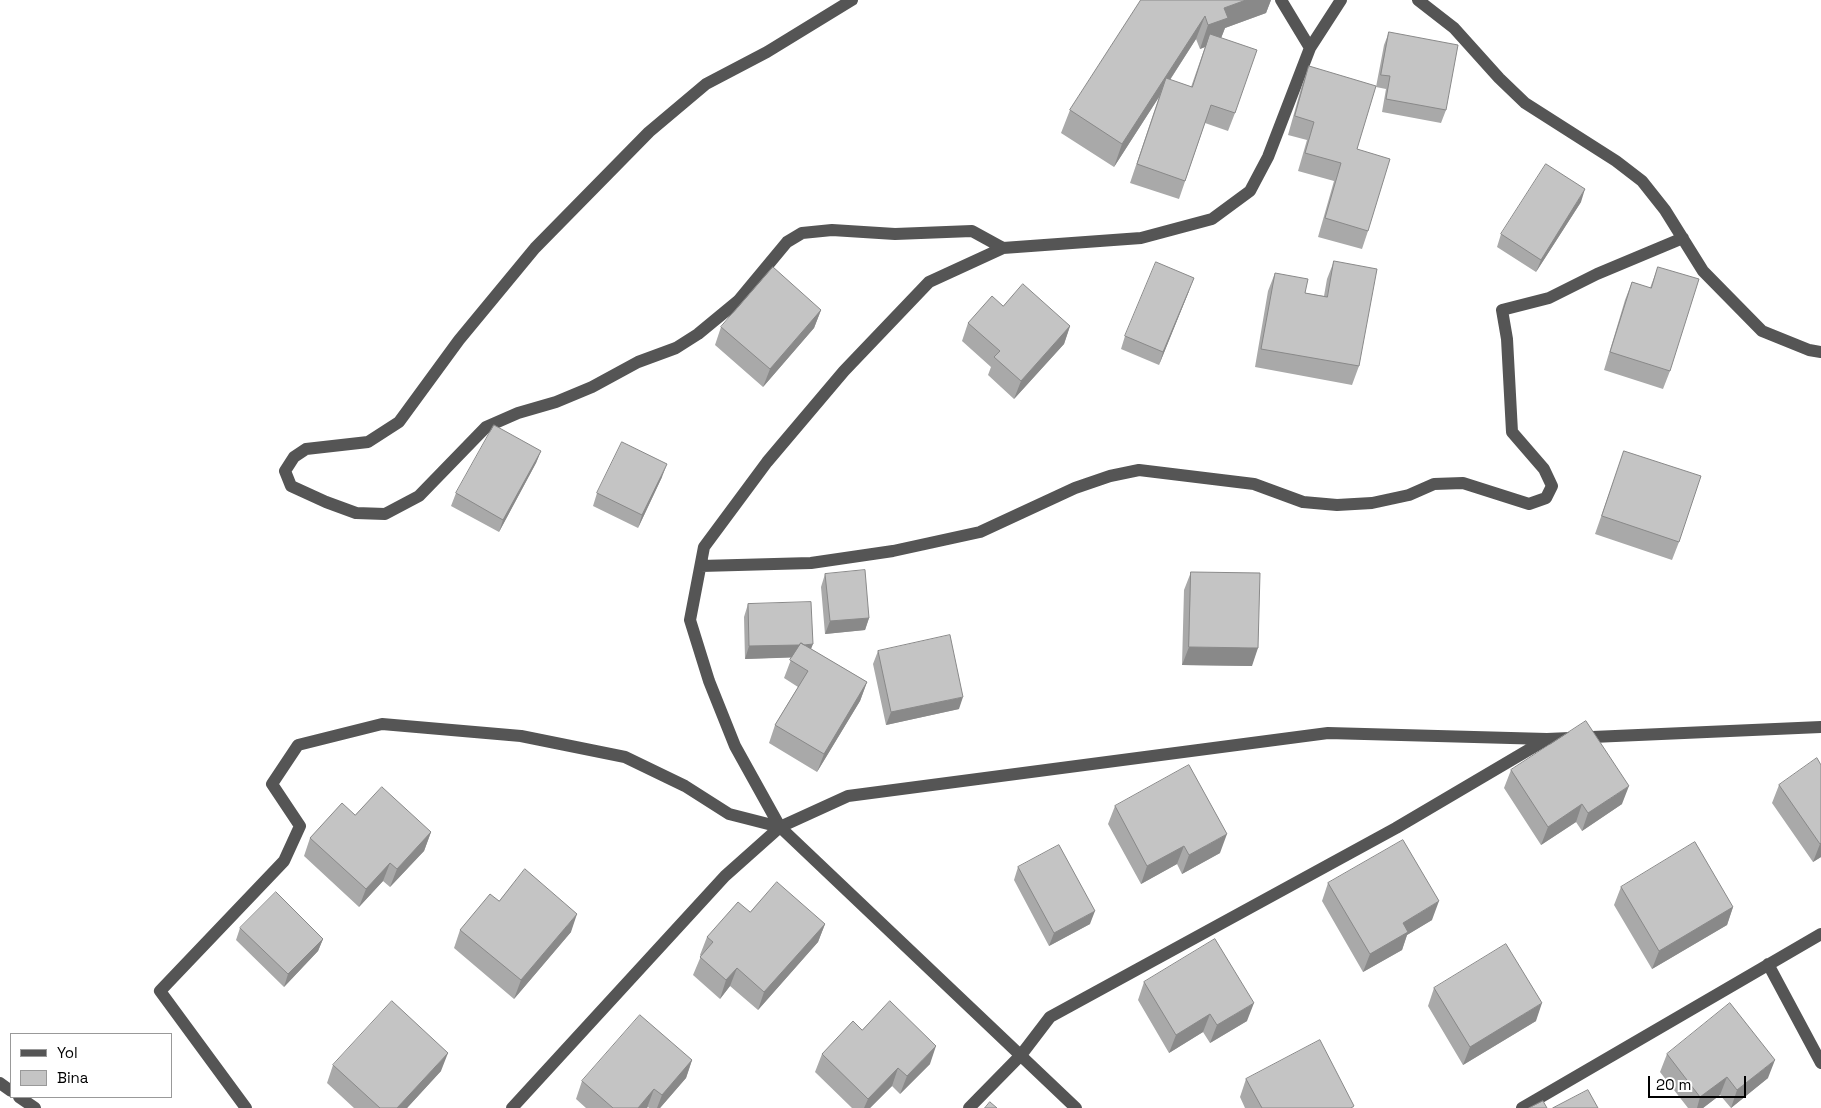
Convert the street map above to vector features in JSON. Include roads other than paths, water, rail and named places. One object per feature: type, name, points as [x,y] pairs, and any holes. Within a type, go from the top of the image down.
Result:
[{"type":"street","points":[[852,0],[767,52],[706,84],[648,132],[535,248],[459,340],[399,422],[368,442],[306,449],[294,457],[285,472],[291,486],[356,513],[385,514],[419,496],[486,427],[518,413],[556,402],[592,387],[638,362],[676,348],[698,334],[738,301],[787,242],[802,233],[832,230],[895,234],[972,231],[1003,248]]},
{"type":"street","points":[[1281,0],[1310,48]]},
{"type":"street","points":[[1076,1108],[780,827],[735,746],[709,681],[690,620],[704,548],[767,462],[844,371],[929,282],[1003,248],[1141,238],[1212,219],[1250,191],[1268,157],[1310,48],[1341,0]]},
{"type":"street","points":[[1418,0],[1454,28],[1499,78],[1525,102],[1616,161],[1642,181],[1666,210],[1704,271],[1762,331],[1809,350],[1821,352]]},
{"type":"street","points":[[701,566],[811,563],[894,551],[980,532],[1075,488],[1110,476],[1139,470],[1254,484],[1303,502],[1337,505],[1372,503],[1409,494],[1434,484],[1463,483],[1529,504],[1546,498],[1552,486],[1544,469],[1512,432],[1507,340],[1502,310],[1549,298],[1597,274],[1683,238]]},
{"type":"street","points":[[246,1108],[160,991],[284,861],[300,826],[272,784],[298,745],[382,724],[521,736],[625,757],[685,786],[729,814],[780,827]]},
{"type":"street","points":[[512,1108],[725,876],[780,827],[848,796],[1328,733],[1547,739],[1821,727]]},
{"type":"street","points":[[968,1108],[1021,1055],[1050,1017],[1396,828],[1547,739]]},
{"type":"street","points":[[1522,1108],[1821,934]]},
{"type":"street","points":[[1768,964],[1821,1063]]},
{"type":"street","points":[[20,1098],[35,1108]]}]
